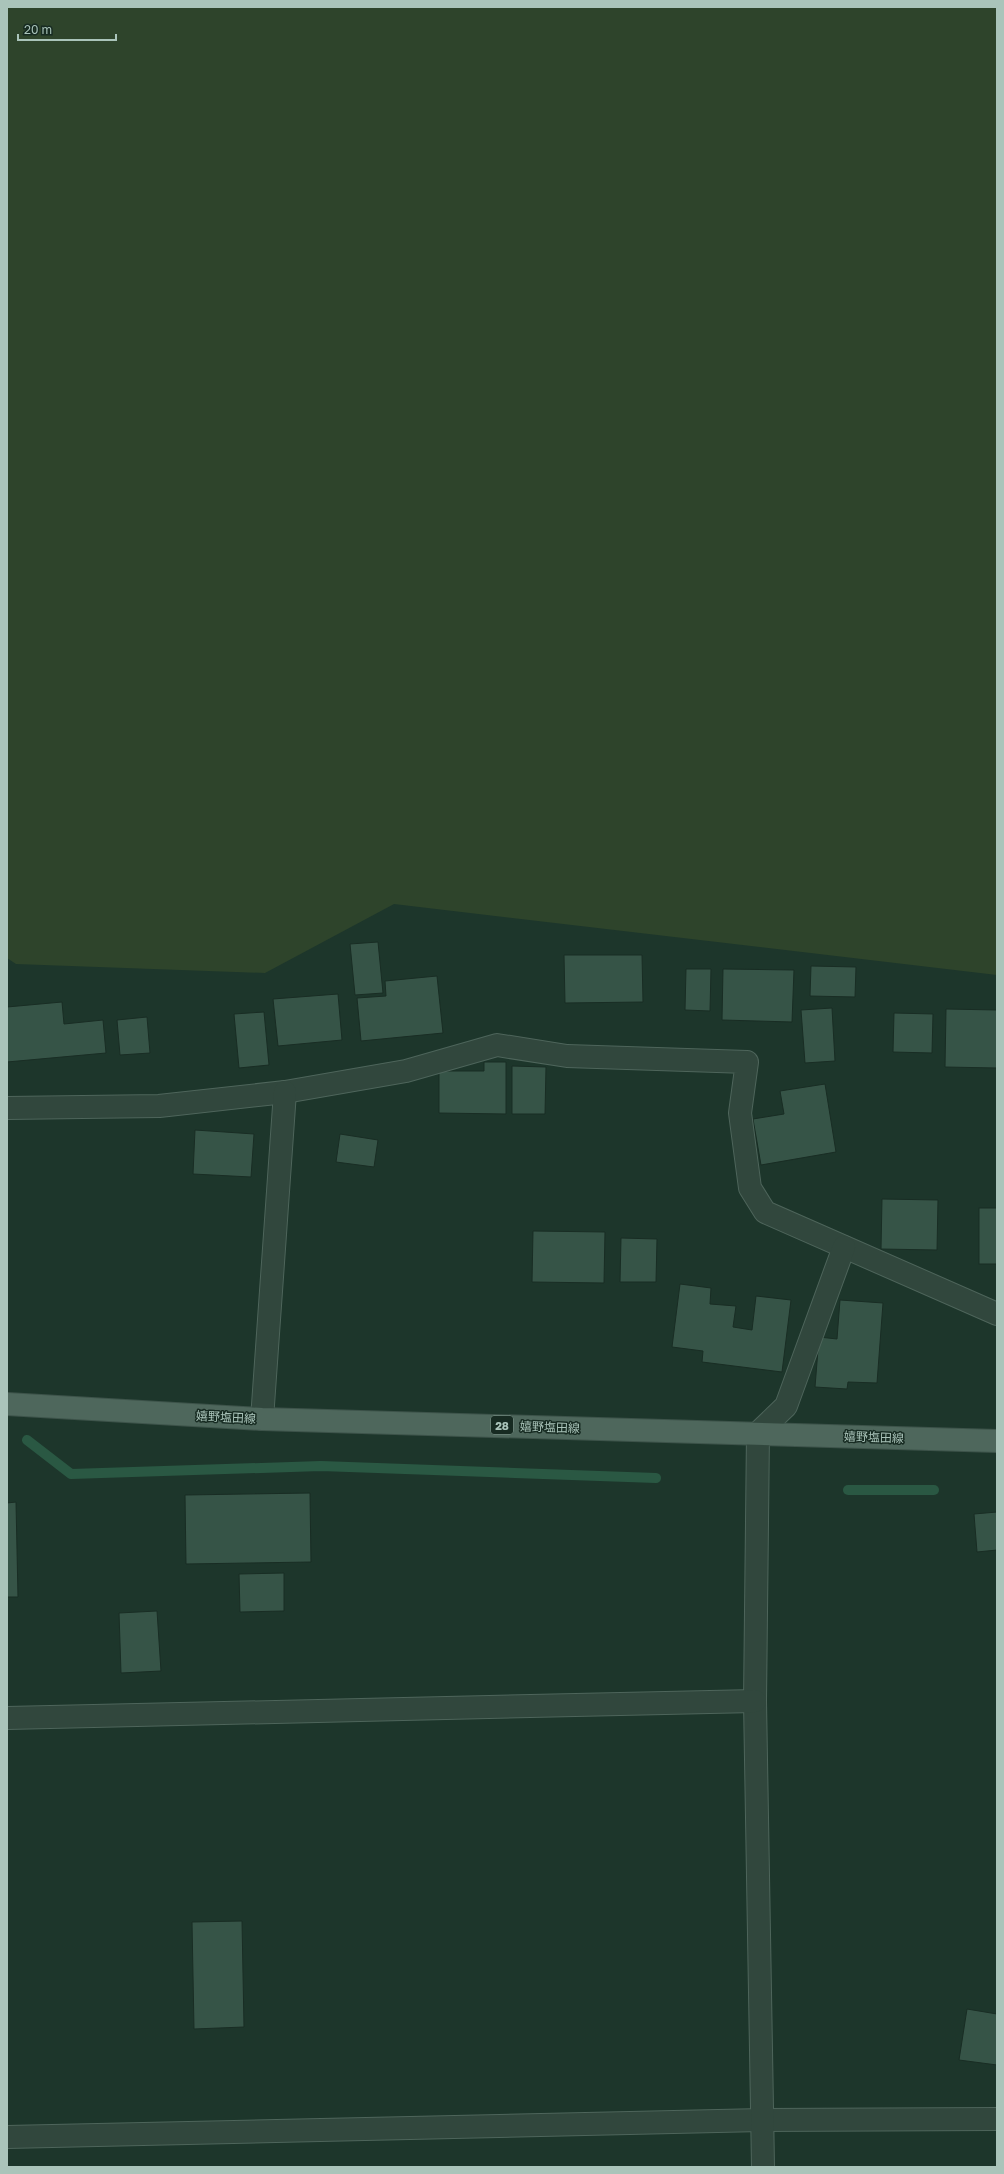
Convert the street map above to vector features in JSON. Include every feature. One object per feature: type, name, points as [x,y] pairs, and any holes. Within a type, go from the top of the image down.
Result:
[{"type":"main road","name":"嬉野塩田線","points":[[7,1404],[262,1419],[997,1441]]},
{"type":"street","points":[[7,1108],[159,1106],[285,1092],[406,1071],[497,1045],[568,1056],[747,1062],[740,1113],[750,1188],[765,1212],[997,1314]]},
{"type":"street","points":[[262,1419],[285,1092]]},
{"type":"street","points":[[763,2167],[755,1701],[758,1433],[786,1406],[844,1247]]},
{"type":"street","points":[[7,1718],[755,1701]]},
{"type":"street","points":[[7,2137],[762,2120],[997,2119]]},
{"type":"green space","points":[[7,7],[997,7],[997,975],[394,904],[265,973],[16,964],[7,958]]},
{"type":"building","points":[[378,942],[383,993],[355,995],[350,944]]},
{"type":"building","points":[[564,955],[642,955],[643,1002],[565,1003]]},
{"type":"building","points":[[811,966],[856,967],[855,997],[810,996]]},
{"type":"building","points":[[686,969],[711,969],[710,1011],[685,1010]]},
{"type":"building","points":[[723,969],[794,970],[792,1022],[722,1020]]},
{"type":"building","points":[[437,976],[443,1033],[361,1041],[357,998],[386,996],[385,981]]},
{"type":"building","points":[[338,994],[342,1040],[278,1046],[273,999]]},
{"type":"building","points":[[62,1002],[64,1024],[103,1020],[106,1053],[7,1062],[7,1007]]},
{"type":"building","points":[[832,1008],[835,1061],[805,1063],[801,1010]]},
{"type":"building","points":[[946,1009],[997,1010],[997,1068],[945,1067]]},
{"type":"building","points":[[264,1012],[269,1065],[239,1068],[234,1014]]},
{"type":"building","points":[[894,1013],[933,1014],[932,1053],[893,1052]]},
{"type":"building","points":[[147,1017],[150,1053],[120,1055],[117,1020]]},
{"type":"building","points":[[484,1062],[506,1062],[506,1114],[439,1113],[439,1071],[484,1071]]},
{"type":"building","points":[[512,1066],[546,1067],[545,1114],[512,1114]]},
{"type":"building","points":[[825,1084],[836,1152],[761,1165],[753,1119],[784,1114],[780,1091]]},
{"type":"building","points":[[195,1130],[254,1134],[251,1177],[193,1174]]},
{"type":"building","points":[[340,1134],[378,1140],[374,1167],[336,1162]]},
{"type":"building","points":[[882,1199],[938,1200],[937,1250],[881,1249]]},
{"type":"building","points":[[979,1208],[997,1208],[997,1264],[979,1264]]},
{"type":"building","points":[[533,1231],[605,1232],[604,1283],[532,1282]]},
{"type":"building","points":[[621,1238],[657,1239],[656,1282],[620,1282]]},
{"type":"building","points":[[680,1284],[711,1288],[710,1304],[736,1306],[733,1327],[752,1330],[756,1296],[791,1300],[782,1372],[702,1362],[703,1351],[672,1347]]},
{"type":"building","points":[[840,1300],[883,1303],[877,1383],[848,1382],[847,1389],[815,1387],[819,1337],[837,1339]]},
{"type":"building","points":[[310,1493],[311,1562],[186,1564],[185,1495]]},
{"type":"building","points":[[16,1502],[18,1597],[7,1597],[7,1503]]},
{"type":"building","points":[[997,1512],[997,1550],[977,1552],[974,1514]]},
{"type":"building","points":[[284,1573],[284,1611],[240,1612],[239,1574]]},
{"type":"building","points":[[157,1611],[161,1671],[121,1673],[119,1613]]},
{"type":"building","points":[[242,1921],[244,2027],[194,2029],[192,1922]]},
{"type":"building","points":[[967,2009],[997,2014],[997,2065],[959,2060]]},
{"type":"waterway","points":[[27,1440],[71,1474],[321,1466],[656,1478]]},
{"type":"waterway","points":[[848,1490],[934,1490]]}]
